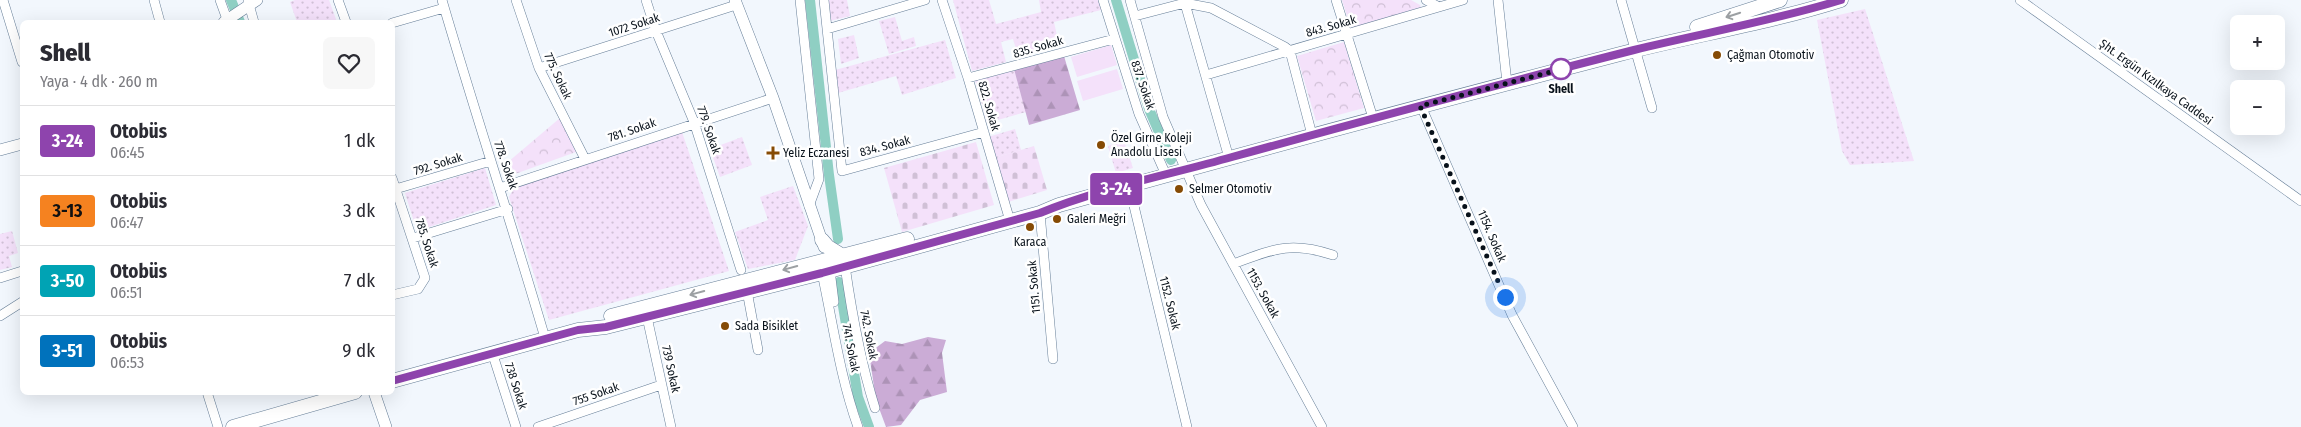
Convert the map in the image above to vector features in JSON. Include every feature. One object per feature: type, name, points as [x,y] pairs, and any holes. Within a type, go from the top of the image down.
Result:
[{"type":"main road","points":[[1634,50],[1780,0]]},
{"type":"main road","points":[[1785,0],[1789,15]]},
{"type":"main road","points":[[578,330],[602,319],[1059,205],[1507,83],[1634,50],[1789,15],[1808,5],[1841,0]]},
{"type":"main road","points":[[1009,217],[1040,213],[1059,205]]},
{"type":"main road","points":[[822,240],[843,260]]},
{"type":"main road","points":[[395,380],[545,338],[578,330],[606,327],[747,291],[824,265]]},
{"type":"main road","points":[[233,427],[345,395]]},
{"type":"street","points":[[4,0],[20,55]]},
{"type":"street","points":[[154,0],[159,20]]},
{"type":"street","points":[[220,0],[226,20]]},
{"type":"street","points":[[338,0],[345,20]]},
{"type":"street","name":"775. Sokak","points":[[516,0],[539,68],[585,159]]},
{"type":"street","name":"779. Sokak","points":[[646,0],[656,31],[694,122],[740,270]]},
{"type":"street","points":[[800,0],[819,179],[809,206],[824,265]]},
{"type":"street","points":[[824,0],[827,29],[925,0]]},
{"type":"street","name":"822. Sokak","points":[[942,0],[968,78],[1009,217]]},
{"type":"street","name":"837. Sokak","points":[[1104,0],[1114,39],[1139,114],[1166,175]]},
{"type":"street","name":"837. Sokak","points":[[1130,0],[1163,117],[1186,170]]},
{"type":"street","points":[[1336,0],[1374,118]]},
{"type":"street","points":[[1426,0],[1439,7]]},
{"type":"street","name":"843. Sokak","points":[[1206,75],[1463,0]]},
{"type":"street","points":[[1498,0],[1507,83]]},
{"type":"street","points":[[1621,0],[1652,108]]},
{"type":"street","name":"Şht. Ergün Kızılkaya Caddesi","points":[[2020,0],[2301,201]]},
{"type":"street","points":[[229,20],[251,2]]},
{"type":"street","points":[[251,2],[254,20]]},
{"type":"street","points":[[736,2],[773,98],[822,240],[824,265]]},
{"type":"street","name":"1072 Sokak","points":[[539,68],[656,31],[736,2]]},
{"type":"street","points":[[1184,2],[1229,158]]},
{"type":"street","points":[[1135,16],[1184,2],[1211,8],[1290,51],[1312,135]]},
{"type":"street","points":[[395,22],[443,4]]},
{"type":"street","name":"778. Sokak","points":[[443,4],[491,161],[508,209],[545,338]]},
{"type":"street","name":"834. Sokak","points":[[827,29],[842,170],[984,132]]},
{"type":"street","name":"835. Sokak","points":[[968,78],[1114,39]]},
{"type":"street","name":"781. Sokak","points":[[500,188],[694,122],[773,98]]},
{"type":"street","name":"1154. Sokak","points":[[1420,106],[1512,315],[1573,427]]},
{"type":"street","points":[[0,150],[20,145]]},
{"type":"street","name":"792. Sokak","points":[[395,190],[491,161]]},
{"type":"street","name":"1153. Sokak","points":[[1186,170],[1201,205],[1322,427]]},
{"type":"street","name":"1152. Sokak","points":[[1129,185],[1187,427]]},
{"type":"street","name":"785. Sokak","points":[[395,193],[413,238],[425,278],[418,289],[395,294]]},
{"type":"street","points":[[413,238],[508,209]]},
{"type":"street","name":"1151. Sokak","points":[[1040,213],[1053,359]]},
{"type":"street","points":[[1233,264],[1266,252],[1287,247],[1308,247],[1333,255]]},
{"type":"street","name":"742. Sokak","points":[[843,260],[862,365],[875,408]]},
{"type":"street","name":"741. Sokak","points":[[824,265],[832,320],[847,392],[858,427]]},
{"type":"street","points":[[0,278],[20,272]]},
{"type":"street","points":[[747,291],[758,350]]},
{"type":"street","points":[[0,316],[20,303]]},
{"type":"street","name":"739 Sokak","points":[[647,317],[671,427]]},
{"type":"street","name":"738 Sokak","points":[[492,352],[516,427]]},
{"type":"street","name":"755 Sokak","points":[[538,427],[661,385]]},
{"type":"street","points":[[208,395],[218,427]]},
{"type":"street","points":[[375,395],[386,427]]},
{"type":"green space","points":[[295,0],[329,0],[336,20],[296,20],[290,2]]},
{"type":"green space","points":[[827,0],[847,0],[850,16],[830,21]]},
{"type":"green space","points":[[953,0],[989,0],[996,24],[1041,12],[1039,0],[1099,0],[1101,10],[1054,22],[1059,45],[1018,56],[1013,39],[1001,42],[1006,62],[972,71]]},
{"type":"green space","points":[[1342,0],[1411,0],[1420,5],[1422,10],[1351,29]]},
{"type":"green space","points":[[1865,9],[1914,161],[1850,165],[1842,151],[1817,20]]},
{"type":"green space","points":[[895,17],[902,41],[914,37],[916,46],[889,54],[879,21]]},
{"type":"green space","points":[[854,35],[859,58],[841,64],[838,39]]},
{"type":"green space","points":[[945,40],[956,78],[902,95],[896,76],[838,93],[835,70]]},
{"type":"green space","points":[[1344,42],[1364,108],[1316,121],[1297,56]]},
{"type":"green space","points":[[1111,45],[1117,65],[1077,77],[1071,57]]},
{"type":"green space","points":[[1064,56],[1080,110],[1029,125],[1014,69]]},
{"type":"green space","points":[[1014,69],[1026,112],[987,123],[975,80]]},
{"type":"green space","points":[[1117,69],[1123,89],[1083,101],[1077,81]]},
{"type":"green space","points":[[560,118],[576,152],[504,178],[501,168]]},
{"type":"green space","points":[[1015,129],[1021,150],[994,158],[988,137]]},
{"type":"green space","points":[[682,132],[729,271],[549,320],[509,197],[514,188]]},
{"type":"green space","points":[[742,137],[752,165],[720,177],[710,149]]},
{"type":"green space","points":[[1124,141],[1133,168],[1116,173],[1108,146]]},
{"type":"green space","points":[[976,142],[994,205],[902,232],[884,168]]},
{"type":"green space","points":[[1034,146],[1047,190],[1008,202],[994,158]]},
{"type":"green space","points":[[485,168],[496,205],[417,231],[405,193]]},
{"type":"green space","points":[[793,186],[808,226],[795,260],[748,269],[735,232],[768,220],[760,197]]},
{"type":"green space","points":[[12,231],[18,253],[9,256],[12,267],[0,270],[0,234]]},
{"type":"green space","points":[[928,337],[946,340],[942,353],[947,392],[920,400],[901,425],[886,427],[876,400],[869,353],[885,341],[902,344]]},
{"type":"waterway","points":[[231,0],[239,20]]},
{"type":"waterway","points":[[810,0],[838,239]]},
{"type":"waterway","points":[[1116,0],[1149,109],[1171,160]]},
{"type":"waterway","points":[[839,282],[858,397],[869,427]]},
{"type":"bus line","name":"3-24","points":[[395,380],[492,352],[578,330],[606,327],[822,273],[1040,213],[1059,205],[1129,185],[1420,106],[1634,50],[1809,10],[1841,0]]},
{"type":"place","name":"Çağman Otomotiv","points":[[1717,55]]},
{"type":"place","name":"Shell","points":[[1561,69]]},
{"type":"place","name":"Özel Girne Koleji Anadolu Lisesi","points":[[1101,145]]},
{"type":"place","name":"Yeliz Eczanesi","points":[[773,153]]},
{"type":"place","name":"Selmer Otomotiv","points":[[1179,189]]},
{"type":"place","name":"Galeri Meğri","points":[[1057,219]]},
{"type":"place","name":"Karaca","points":[[1030,227]]},
{"type":"place","name":"Sada Bisiklet","points":[[725,326]]},
{"type":"route","points":[[1505,297],[1420,106],[1566,68],[1561,69]]}]
